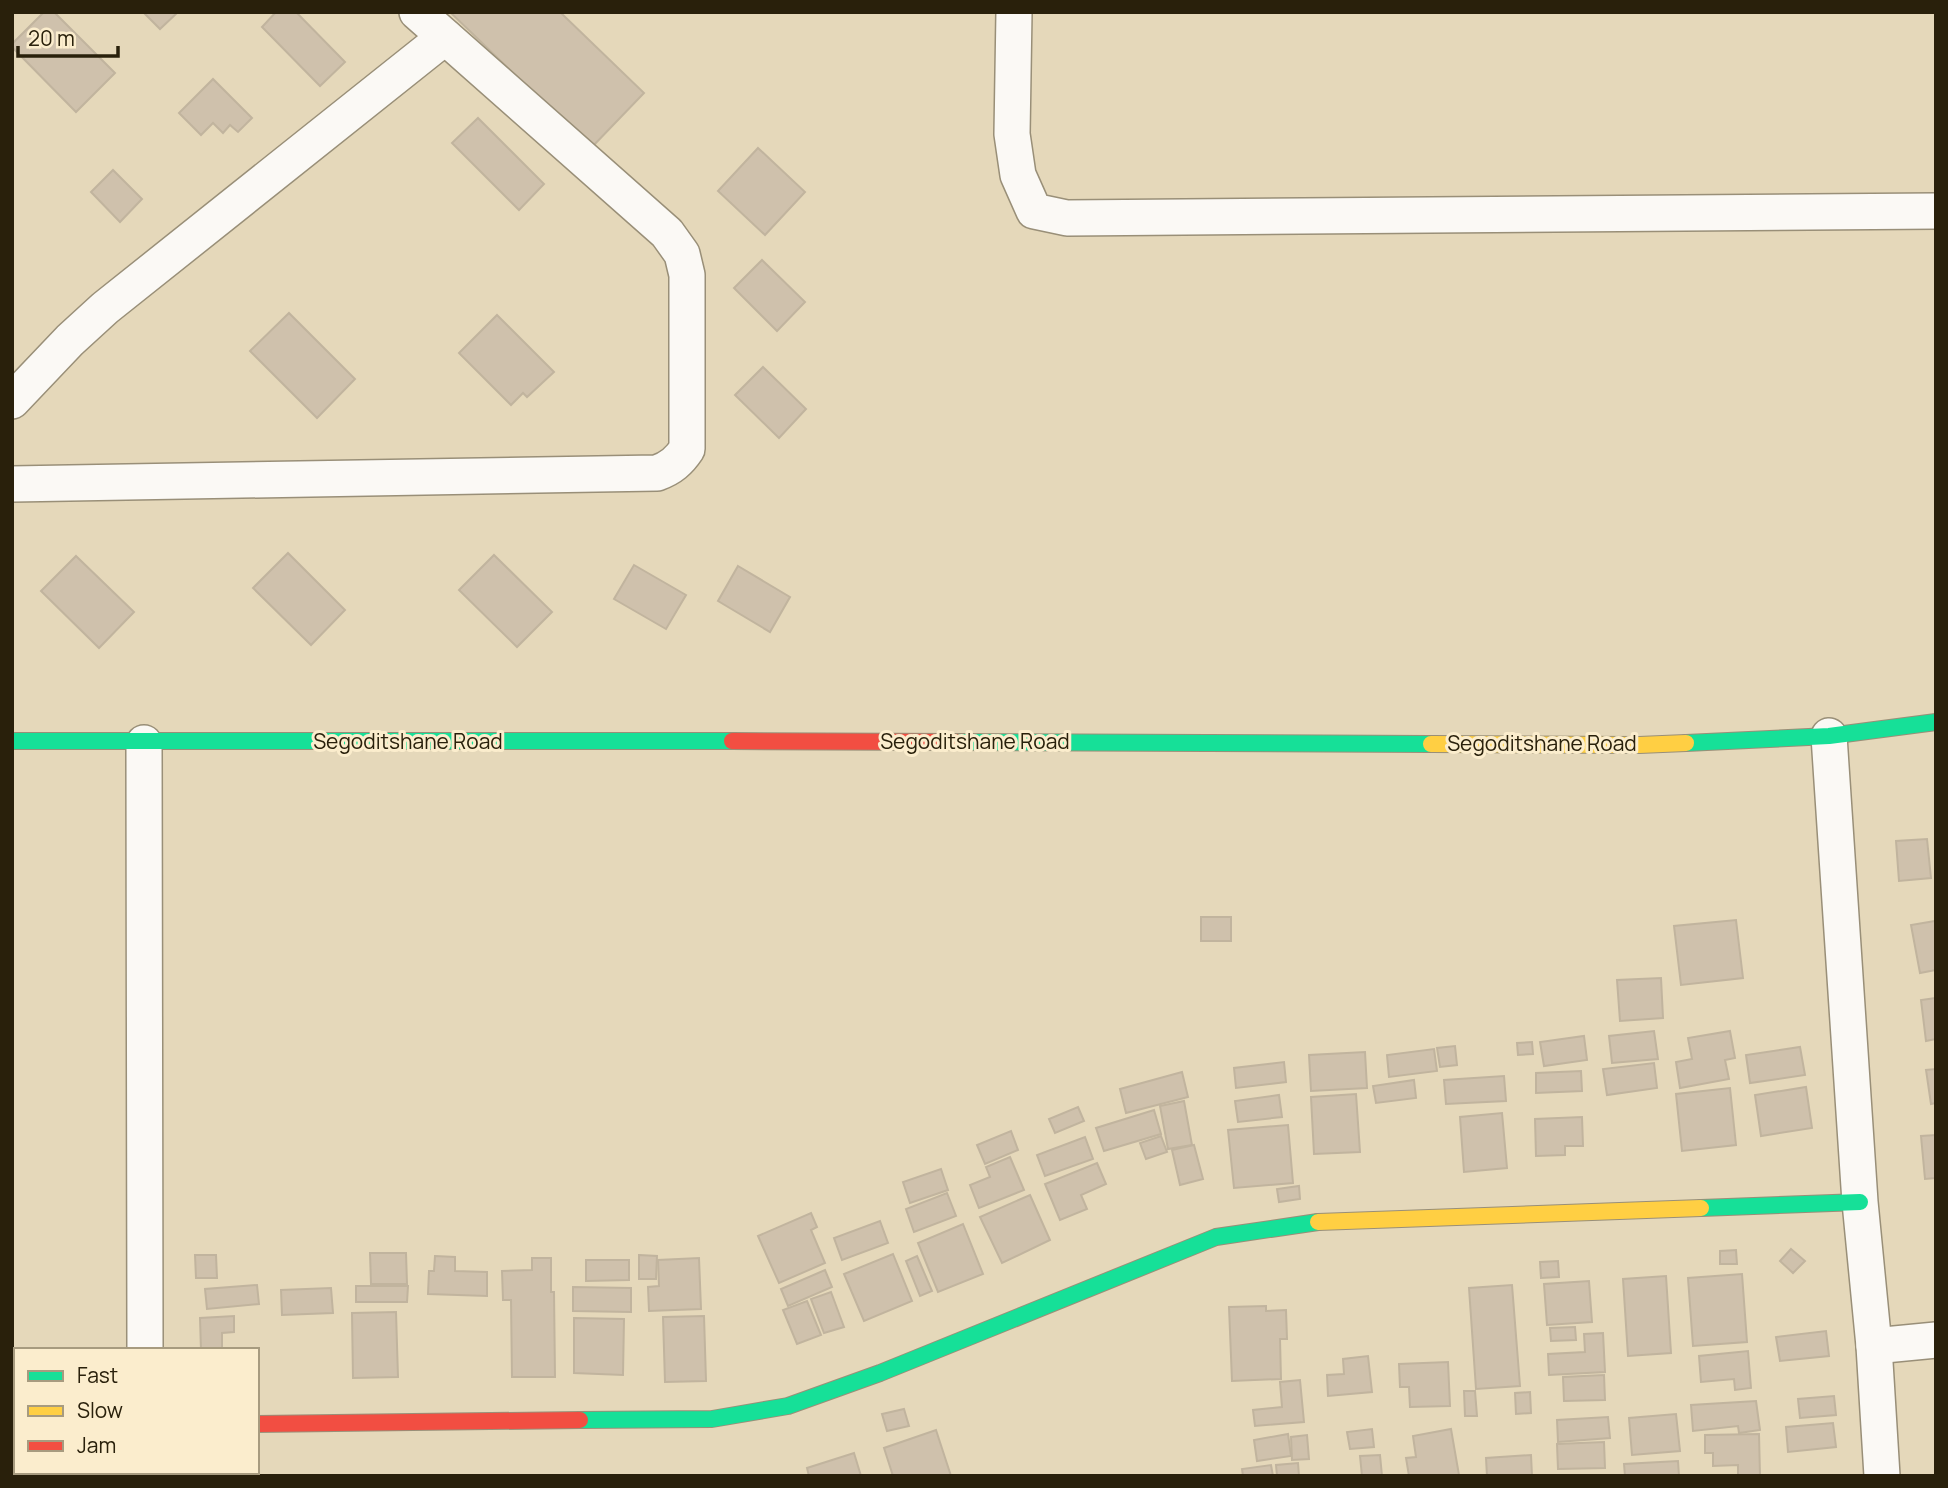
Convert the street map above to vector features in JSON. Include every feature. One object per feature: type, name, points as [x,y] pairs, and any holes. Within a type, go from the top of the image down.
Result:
[{"type":"street","points":[[12,484],[657,473],[674,466],[681,458],[687,449],[687,275],[682,254],[667,233],[417,12]]},
{"type":"street","points":[[1014,12],[1012,134],[1018,175],[1034,211],[1067,218],[1936,211]]},
{"type":"street","points":[[12,401],[70,340],[105,308],[446,37]]},
{"type":"street","name":"Segoditshane Road","points":[[12,741],[1639,745],[1829,736],[1936,722]]},
{"type":"street","points":[[1829,736],[1860,1202],[1874,1346],[1881,1476]]},
{"type":"street","points":[[144,743],[145,1348]]},
{"type":"street","points":[[259,1424],[712,1419],[788,1406],[880,1373],[1216,1237],[1322,1221],[1860,1202]]},
{"type":"street","points":[[1874,1346],[1936,1340]]},
{"type":"building","points":[[44,12],[54,12],[115,73],[76,112],[12,47]]},
{"type":"building","points":[[143,12],[178,12],[160,29]]},
{"type":"building","points":[[276,12],[296,12],[345,62],[320,86],[262,27]]},
{"type":"building","points":[[450,12],[560,12],[644,93],[591,148]]},
{"type":"building","points":[[213,79],[252,118],[238,132],[230,125],[223,133],[213,123],[201,135],[179,113]]},
{"type":"building","points":[[478,118],[544,184],[519,210],[452,143]]},
{"type":"building","points":[[758,148],[805,192],[765,235],[718,191]]},
{"type":"building","points":[[113,170],[142,199],[120,222],[91,192]]},
{"type":"building","points":[[762,260],[805,302],[777,331],[734,288]]},
{"type":"building","points":[[289,313],[355,379],[317,418],[250,351]]},
{"type":"building","points":[[497,315],[554,372],[527,397],[523,393],[511,405],[459,353]]},
{"type":"building","points":[[763,367],[806,409],[779,438],[735,395]]},
{"type":"building","points":[[288,553],[345,610],[311,645],[253,588]]},
{"type":"building","points":[[494,555],[552,612],[517,647],[459,590]]},
{"type":"building","points":[[76,556],[134,612],[99,648],[41,591]]},
{"type":"building","points":[[634,565],[686,595],[666,629],[614,599]]},
{"type":"building","points":[[738,566],[790,597],[770,632],[718,601]]},
{"type":"building","points":[[1927,839],[1931,878],[1899,881],[1896,841]]},
{"type":"building","points":[[1201,917],[1231,917],[1231,941],[1201,941]]},
{"type":"building","points":[[1736,920],[1743,978],[1681,985],[1674,926]]},
{"type":"building","points":[[1935,921],[1936,970],[1920,973],[1911,925]]},
{"type":"building","points":[[1661,978],[1663,1018],[1620,1021],[1617,980]]},
{"type":"building","points":[[1936,998],[1936,1039],[1926,1041],[1921,1000]]},
{"type":"building","points":[[1654,1031],[1658,1059],[1612,1063],[1609,1036]]},
{"type":"building","points":[[1730,1031],[1735,1058],[1725,1060],[1729,1079],[1680,1088],[1676,1062],[1692,1059],[1688,1038]]},
{"type":"building","points":[[1584,1036],[1587,1060],[1544,1066],[1540,1042]]},
{"type":"building","points":[[1532,1042],[1533,1054],[1518,1055],[1517,1043]]},
{"type":"building","points":[[1455,1046],[1457,1065],[1440,1067],[1437,1048]]},
{"type":"building","points":[[1800,1047],[1805,1075],[1750,1083],[1746,1055]]},
{"type":"building","points":[[1434,1049],[1437,1071],[1389,1077],[1387,1055]]},
{"type":"building","points":[[1365,1052],[1367,1088],[1311,1091],[1309,1055]]},
{"type":"building","points":[[1284,1062],[1286,1082],[1236,1088],[1234,1068]]},
{"type":"building","points":[[1654,1063],[1657,1088],[1607,1095],[1603,1069]]},
{"type":"building","points":[[1936,1069],[1936,1103],[1931,1104],[1926,1070]]},
{"type":"building","points":[[1581,1071],[1582,1091],[1536,1093],[1536,1073]]},
{"type":"building","points":[[1182,1072],[1188,1097],[1126,1113],[1120,1089]]},
{"type":"building","points":[[1504,1076],[1506,1101],[1446,1104],[1444,1080]]},
{"type":"building","points":[[1414,1080],[1416,1098],[1376,1103],[1373,1086]]},
{"type":"building","points":[[1806,1087],[1812,1128],[1761,1136],[1755,1095]]},
{"type":"building","points":[[1730,1088],[1736,1145],[1682,1151],[1676,1094]]},
{"type":"building","points":[[1356,1094],[1360,1152],[1314,1154],[1311,1097]]},
{"type":"building","points":[[1279,1095],[1282,1117],[1238,1122],[1235,1101]]},
{"type":"building","points":[[1184,1101],[1192,1145],[1168,1149],[1160,1106]]},
{"type":"building","points":[[1078,1107],[1084,1121],[1055,1133],[1049,1119]]},
{"type":"building","points":[[1154,1110],[1161,1134],[1104,1151],[1096,1128]]},
{"type":"building","points":[[1502,1113],[1507,1168],[1464,1172],[1460,1117]]},
{"type":"building","points":[[1582,1117],[1583,1146],[1565,1146],[1565,1155],[1536,1156],[1535,1119]]},
{"type":"building","points":[[1288,1125],[1293,1183],[1234,1188],[1228,1130]]},
{"type":"building","points":[[1011,1131],[1018,1150],[985,1164],[977,1145]]},
{"type":"building","points":[[1936,1135],[1936,1178],[1925,1179],[1921,1136]]},
{"type":"building","points":[[1161,1136],[1167,1152],[1146,1159],[1140,1143]]},
{"type":"building","points":[[1085,1137],[1093,1159],[1045,1176],[1037,1155]]},
{"type":"building","points":[[1194,1145],[1203,1179],[1180,1185],[1172,1150]]},
{"type":"building","points":[[1010,1157],[1024,1190],[979,1208],[970,1185],[990,1177],[986,1167]]},
{"type":"building","points":[[1097,1163],[1106,1184],[1081,1195],[1087,1209],[1060,1220],[1045,1184]]},
{"type":"building","points":[[941,1169],[948,1190],[910,1203],[903,1182]]},
{"type":"building","points":[[1299,1186],[1300,1199],[1279,1202],[1277,1189]]},
{"type":"building","points":[[947,1193],[956,1216],[914,1232],[906,1209]]},
{"type":"building","points":[[1030,1195],[1050,1240],[1002,1263],[980,1217]]},
{"type":"building","points":[[811,1213],[817,1227],[811,1230],[825,1263],[779,1283],[758,1236]]},
{"type":"building","points":[[880,1221],[888,1243],[842,1260],[834,1238]]},
{"type":"building","points":[[963,1224],[983,1274],[938,1292],[918,1243]]},
{"type":"building","points":[[1791,1249],[1805,1261],[1793,1273],[1780,1261]]},
{"type":"building","points":[[1736,1250],[1737,1264],[1720,1264],[1720,1251]]},
{"type":"building","points":[[370,1253],[406,1253],[407,1284],[371,1284]]},
{"type":"building","points":[[893,1254],[912,1301],[864,1321],[844,1274]]},
{"type":"building","points":[[195,1255],[216,1255],[217,1278],[196,1278]]},
{"type":"building","points":[[639,1255],[657,1256],[656,1279],[639,1279]]},
{"type":"building","points":[[435,1256],[455,1257],[455,1271],[487,1272],[487,1296],[428,1294],[429,1271],[434,1271]]},
{"type":"building","points":[[917,1256],[932,1291],[920,1296],[906,1261]]},
{"type":"building","points":[[532,1258],[551,1258],[555,1377],[512,1377],[511,1300],[503,1300],[502,1271],[532,1270]]},
{"type":"building","points":[[699,1258],[701,1309],[649,1311],[648,1287],[659,1286],[658,1260]]},
{"type":"building","points":[[586,1260],[629,1260],[629,1280],[586,1281]]},
{"type":"building","points":[[1558,1261],[1559,1277],[1541,1278],[1540,1262]]},
{"type":"building","points":[[825,1270],[832,1287],[788,1306],[781,1289]]},
{"type":"building","points":[[1742,1274],[1747,1342],[1693,1346],[1688,1278]]},
{"type":"building","points":[[1666,1276],[1671,1353],[1628,1356],[1623,1279]]},
{"type":"building","points":[[1589,1281],[1592,1322],[1547,1325],[1544,1284]]},
{"type":"building","points":[[257,1285],[259,1304],[207,1309],[205,1289]]},
{"type":"building","points":[[1512,1285],[1520,1386],[1476,1389],[1469,1288]]},
{"type":"building","points":[[356,1286],[408,1286],[407,1302],[356,1302]]},
{"type":"building","points":[[573,1287],[631,1288],[631,1312],[573,1311]]},
{"type":"building","points":[[331,1288],[333,1313],[282,1315],[281,1290]]},
{"type":"building","points":[[831,1292],[844,1327],[824,1333],[811,1299]]},
{"type":"building","points":[[807,1301],[821,1335],[797,1344],[783,1310]]},
{"type":"building","points":[[1266,1306],[1266,1311],[1286,1310],[1287,1339],[1280,1339],[1281,1379],[1232,1381],[1229,1307]]},
{"type":"building","points":[[396,1312],[398,1377],[353,1378],[352,1313]]},
{"type":"building","points":[[234,1316],[234,1332],[222,1333],[222,1348],[201,1348],[200,1318]]},
{"type":"building","points":[[704,1316],[706,1381],[665,1382],[663,1317]]},
{"type":"building","points":[[574,1318],[624,1319],[623,1375],[574,1373]]},
{"type":"building","points":[[1575,1327],[1576,1340],[1551,1341],[1550,1328]]},
{"type":"building","points":[[1826,1331],[1829,1356],[1780,1361],[1776,1337]]},
{"type":"building","points":[[1603,1333],[1605,1372],[1549,1375],[1548,1354],[1585,1352],[1584,1334]]},
{"type":"building","points":[[1748,1351],[1751,1388],[1735,1390],[1734,1379],[1701,1382],[1699,1356]]},
{"type":"building","points":[[1368,1356],[1372,1392],[1328,1396],[1327,1375],[1344,1374],[1343,1359]]},
{"type":"building","points":[[1448,1362],[1450,1406],[1410,1407],[1409,1387],[1400,1387],[1399,1364]]},
{"type":"building","points":[[1604,1375],[1605,1400],[1564,1401],[1563,1377]]},
{"type":"building","points":[[1300,1380],[1304,1422],[1255,1426],[1253,1410],[1282,1407],[1280,1382]]},
{"type":"building","points":[[1464,1391],[1475,1391],[1477,1416],[1465,1416]]},
{"type":"building","points":[[1530,1392],[1531,1413],[1516,1414],[1515,1393]]},
{"type":"building","points":[[1834,1396],[1836,1415],[1800,1418],[1798,1399]]},
{"type":"building","points":[[1756,1401],[1760,1430],[1739,1433],[1738,1426],[1693,1431],[1691,1405]]},
{"type":"building","points":[[904,1409],[909,1426],[887,1431],[882,1414]]},
{"type":"building","points":[[1676,1414],[1680,1451],[1632,1455],[1629,1418]]},
{"type":"building","points":[[1608,1417],[1610,1438],[1558,1442],[1557,1420]]},
{"type":"building","points":[[1833,1423],[1836,1447],[1788,1452],[1786,1427]]},
{"type":"building","points":[[1372,1429],[1374,1447],[1350,1449],[1347,1432]]},
{"type":"building","points":[[1451,1429],[1459,1475],[1409,1476],[1406,1458],[1416,1457],[1413,1436]]},
{"type":"building","points":[[936,1430],[951,1476],[893,1476],[884,1448]]},
{"type":"building","points":[[1288,1434],[1291,1456],[1257,1461],[1254,1440]]},
{"type":"building","points":[[1759,1434],[1760,1476],[1738,1476],[1738,1465],[1713,1466],[1713,1453],[1705,1453],[1705,1435]]},
{"type":"building","points":[[1307,1435],[1309,1459],[1292,1460],[1291,1437]]},
{"type":"building","points":[[1604,1442],[1605,1468],[1558,1469],[1557,1444]]},
{"type":"building","points":[[854,1453],[861,1476],[809,1476],[807,1468]]},
{"type":"building","points":[[1380,1455],[1382,1476],[1362,1476],[1360,1456]]},
{"type":"building","points":[[1531,1455],[1532,1476],[1487,1476],[1486,1458]]},
{"type":"building","points":[[1678,1461],[1679,1476],[1625,1476],[1624,1464]]},
{"type":"building","points":[[1298,1463],[1299,1476],[1277,1476],[1276,1465]]},
{"type":"building","points":[[1271,1465],[1273,1476],[1243,1476],[1242,1469]]},
{"type":"traffic: fast","points":[[1686,743],[1829,736],[1936,722]]},
{"type":"traffic: fast","points":[[12,741],[732,741]]},
{"type":"traffic: fast","points":[[956,742],[1431,744]]},
{"type":"traffic: fast","points":[[1701,1208],[1860,1202]]},
{"type":"traffic: fast","points":[[580,1420],[712,1419],[788,1406],[880,1373],[1216,1237],[1318,1222]]},
{"type":"traffic: slow","points":[[1431,744],[1686,743]]},
{"type":"traffic: slow","points":[[1318,1222],[1701,1208]]},
{"type":"traffic: jam","points":[[732,741],[956,742]]},
{"type":"traffic: jam","points":[[259,1424],[580,1420]]}]
